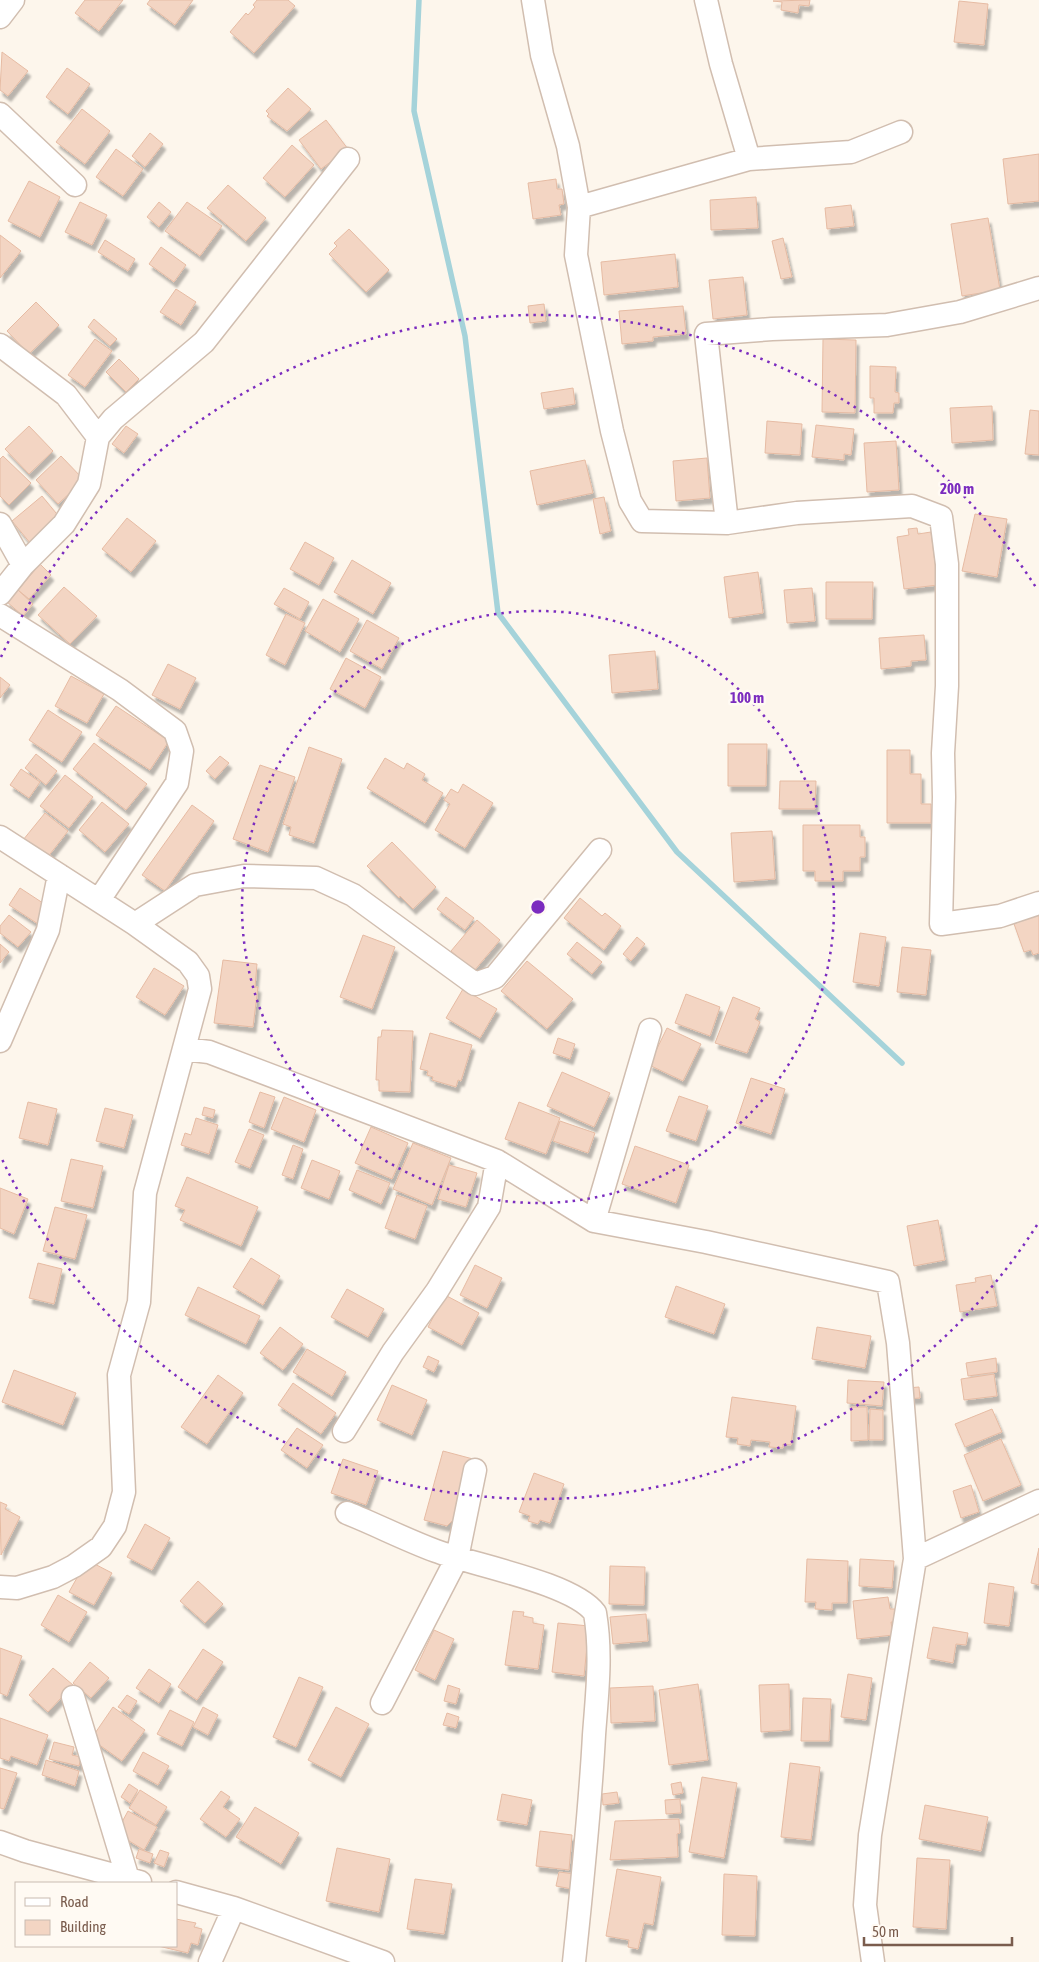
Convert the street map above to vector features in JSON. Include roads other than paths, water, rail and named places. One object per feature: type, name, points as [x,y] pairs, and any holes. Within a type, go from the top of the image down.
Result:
[{"type":"street","points":[[0,17],[13,0]]},
{"type":"street","points":[[533,0],[542,55],[568,146],[580,207],[576,255],[612,431],[630,501],[642,521],[727,523],[796,513],[912,506],[941,517],[948,564],[941,924],[1000,916],[1039,903]]},
{"type":"street","points":[[706,0],[721,64],[749,159]]},
{"type":"street","points":[[0,114],[75,185]]},
{"type":"street","points":[[580,207],[749,159],[851,152],[901,132]]},
{"type":"street","points":[[0,594],[23,565],[64,524],[89,484],[98,437],[113,419],[204,342],[348,159]]},
{"type":"street","points":[[727,523],[706,334],[772,329],[888,325],[960,312],[1039,288]]},
{"type":"street","points":[[0,345],[66,396],[98,437]]},
{"type":"street","points":[[0,524],[23,565]]},
{"type":"street","points":[[0,614],[120,690],[175,731],[182,751],[177,783],[99,900]]},
{"type":"street","points":[[0,837],[136,924],[188,962],[198,976],[200,989],[145,1192],[138,1302],[119,1375],[124,1492],[115,1526],[101,1547],[74,1566],[53,1577],[18,1588],[0,1587]]},
{"type":"street","points":[[136,924],[196,885],[244,876],[316,878],[353,895],[475,984],[495,977],[600,850]]},
{"type":"street","points":[[0,1041],[48,930],[59,875]]},
{"type":"street","points":[[594,1221],[650,1030]]},
{"type":"street","points":[[184,1049],[209,1052],[498,1161],[594,1221],[706,1242],[888,1282],[898,1343],[915,1559],[870,1835],[865,1905],[873,1962]]},
{"type":"street","points":[[344,1431],[393,1352],[437,1292],[489,1207],[498,1161]]},
{"type":"street","points":[[382,1703],[457,1558],[475,1470]]},
{"type":"street","points":[[915,1559],[1039,1501]]},
{"type":"street","points":[[348,1513],[436,1551],[546,1585],[579,1599],[595,1613],[600,1649],[590,1807],[574,1962]]},
{"type":"street","points":[[73,1697],[136,1881]]},
{"type":"street","points":[[0,1842],[25,1851],[136,1881]]},
{"type":"street","points":[[178,1893],[234,1908],[383,1962]]},
{"type":"street","points":[[210,1962],[234,1908]]},
{"type":"waterway","points":[[419,0],[414,111],[465,336],[498,613],[677,852],[902,1063]]}]
